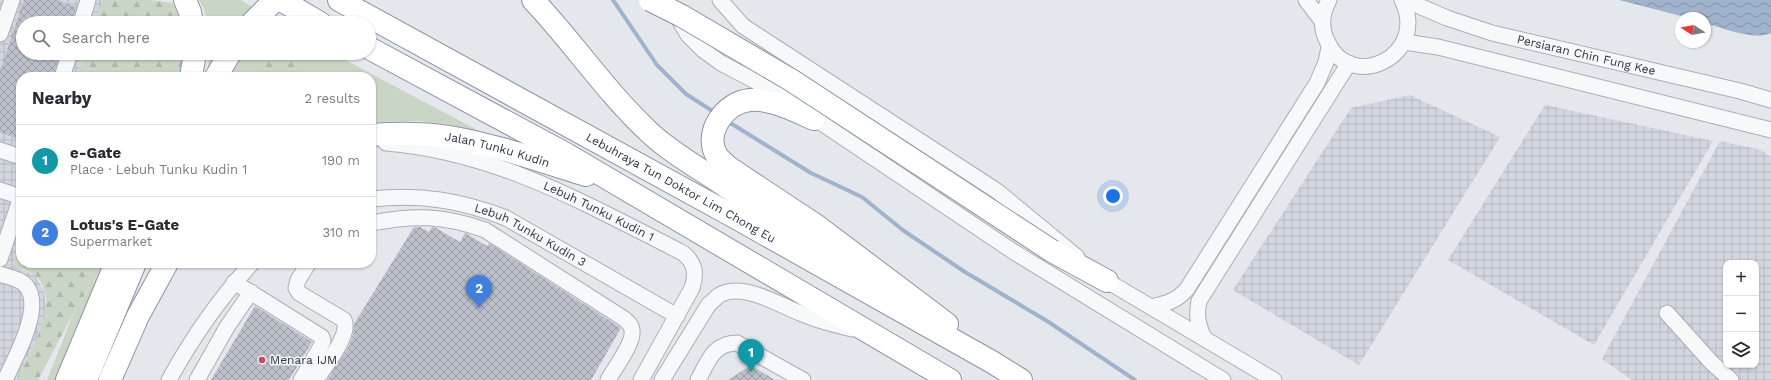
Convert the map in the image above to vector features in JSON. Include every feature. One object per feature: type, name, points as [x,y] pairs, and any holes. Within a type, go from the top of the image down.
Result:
[{"type":"highway","points":[[185,0],[191,16]]},
{"type":"highway","points":[[259,16],[275,0]]},
{"type":"highway","points":[[280,0],[308,16]]},
{"type":"highway","name":"Lebuhraya Tun Doktor Lim Chong Eu","points":[[339,0],[368,16]]},
{"type":"highway","points":[[533,0],[579,51],[630,113],[650,133],[671,150],[774,218],[955,330]]},
{"type":"highway","points":[[650,0],[682,16],[791,80],[1052,251],[1107,282]]},
{"type":"highway","name":"Lebuhraya Tun Doktor Lim Chong Eu","points":[[376,20],[731,215],[992,362],[1021,380]]},
{"type":"highway","points":[[376,52],[566,154],[950,380]]},
{"type":"highway","points":[[192,72],[194,60]]},
{"type":"highway","points":[[219,72],[226,60]]},
{"type":"highway","points":[[814,119],[771,103],[751,100],[738,102],[723,114],[714,131],[713,143],[717,155],[728,167],[817,226],[955,330],[992,362]]},
{"type":"highway","name":"Jalan Tunku Kudin","points":[[376,135],[398,133],[455,138],[481,143],[620,185]]},
{"type":"highway","points":[[67,380],[114,268]]},
{"type":"highway","points":[[86,380],[133,268]]},
{"type":"highway","points":[[110,380],[138,316],[164,268]]},
{"type":"highway","points":[[82,380],[102,341]]},
{"type":"street","points":[[0,34],[12,0]]},
{"type":"street","points":[[83,16],[88,0]]},
{"type":"street","points":[[669,0],[688,35],[703,50],[721,63],[774,91],[1014,252],[1223,380]]},
{"type":"street","points":[[720,0],[743,26],[997,191],[1107,282],[1274,380]]},
{"type":"street","points":[[1306,0],[1322,21]]},
{"type":"street","points":[[1329,0],[1325,8],[1322,21],[1324,35],[1329,47],[1338,57],[1349,64],[1360,66],[1381,64],[1390,59],[1404,42],[1408,31],[1408,20],[1406,8],[1402,0]]},
{"type":"street","name":"Persiaran Chin Fung Kee","points":[[1405,0],[1447,18],[1492,33],[1740,91],[1771,100]]},
{"type":"street","points":[[721,63],[719,49],[722,36],[729,30],[743,26]]},
{"type":"street","points":[[1404,42],[1438,47],[1771,130]]},
{"type":"street","points":[[1151,307],[1177,299],[1187,289],[1317,83],[1326,62],[1329,47]]},
{"type":"street","points":[[64,72],[68,60]]},
{"type":"street","points":[[1204,338],[1198,326],[1197,317],[1199,300],[1349,64]]},
{"type":"street","name":"Lebuh Tunku Kudin 1","points":[[376,142],[408,145],[448,152],[512,171],[556,188],[683,253],[694,266],[695,279],[677,316],[641,380]]},
{"type":"street","points":[[0,150],[16,155]]},
{"type":"street","points":[[0,190],[16,195]]},
{"type":"street","name":"Lebuh Tunku Kudin 3","points":[[376,199],[415,197],[439,198],[486,210],[506,218],[677,316]]},
{"type":"street","points":[[0,259],[4,232],[16,207]]},
{"type":"street","points":[[376,222],[402,218],[432,217],[468,224],[485,230],[630,324],[632,331],[631,340],[608,380]]},
{"type":"street","points":[[169,380],[185,351],[207,318],[234,282],[247,268]]},
{"type":"street","points":[[305,268],[298,280],[296,288],[299,293],[344,320],[346,325],[345,334],[316,380]]},
{"type":"street","points":[[0,274],[21,282],[27,287],[32,306],[31,315],[24,338],[5,380]]},
{"type":"street","points":[[234,282],[322,337],[323,341],[321,346],[301,380]]},
{"type":"street","points":[[197,380],[227,327],[251,292]]},
{"type":"street","points":[[662,380],[709,304],[719,296],[727,293],[737,292],[755,294],[805,315],[868,333]]},
{"type":"street","points":[[1667,313],[1711,362],[1731,380]]},
{"type":"street","points":[[698,380],[717,349],[731,343],[742,345],[803,380]]},
{"type":"shaded area","points":[[0,0],[103,0],[97,16],[16,16],[16,60],[83,60],[79,72],[16,72],[16,257],[13,266],[35,275],[44,291],[46,309],[42,328],[16,380],[0,380]]},
{"type":"shaded area","points":[[1410,95],[1500,137],[1359,365],[1233,290],[1351,108]]},
{"type":"shaded area","points":[[1545,105],[1713,141],[1594,345],[1448,260]]},
{"type":"shaded area","points":[[1720,141],[1761,150],[1771,157],[1771,380],[1632,380],[1602,359]]},
{"type":"green space","points":[[103,0],[150,0],[173,3],[179,16],[97,16]]},
{"type":"green space","points":[[199,0],[241,0],[267,16],[206,16],[204,9]]},
{"type":"green space","points":[[83,60],[184,60],[182,72],[79,72]]},
{"type":"green space","points":[[209,60],[345,60],[368,72],[208,72]]},
{"type":"green space","points":[[267,60],[290,60],[311,72],[256,72]]},
{"type":"green space","points":[[376,76],[481,132],[452,125],[421,121],[376,122]]},
{"type":"green space","points":[[16,257],[16,267],[13,266]]},
{"type":"green space","points":[[19,268],[102,268],[74,312],[38,380],[16,380],[35,342],[45,314],[46,300],[43,287],[36,276]]},
{"type":"green space","points":[[103,268],[56,380],[47,380],[74,312]]},
{"type":"water","points":[[1619,0],[1771,0],[1771,33],[1756,36],[1747,35],[1711,25],[1711,12],[1675,12],[1675,14]]},
{"type":"building","points":[[24,0],[56,0],[76,7],[74,16],[19,16]]},
{"type":"building","points":[[16,24],[16,60],[59,60],[55,72],[16,72],[16,138],[0,132],[0,71]]},
{"type":"building","points":[[414,227],[420,227],[429,232],[432,227],[434,227],[460,242],[465,233],[487,246],[489,243],[621,328],[591,380],[327,380],[349,346],[353,335],[354,324]]},
{"type":"building","name":"Menara IJM","points":[[255,306],[312,342],[289,380],[211,380]]},
{"type":"building","points":[[752,366],[775,380],[728,380],[747,368]]},
{"type":"waterway","points":[[613,0],[657,65],[686,94],[717,114]]},
{"type":"waterway","points":[[727,121],[811,173],[862,197],[904,231],[965,272],[1047,321],[1135,380]]},
{"type":"place","name":"Lotus's E-Gate","points":[[479,308]]},
{"type":"place","name":"Menara IJM","points":[[262,360]]},
{"type":"place","name":"e-Gate","points":[[751,372]]}]
